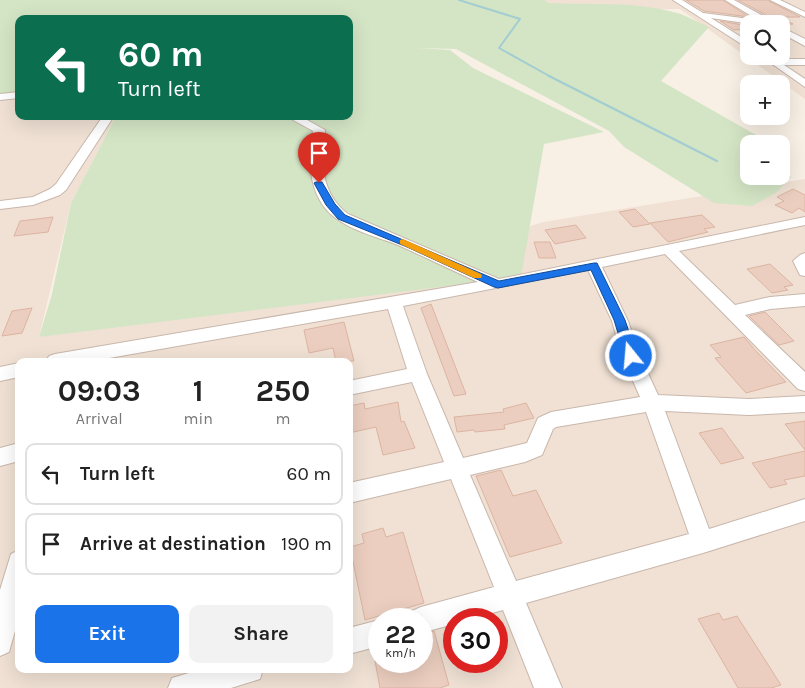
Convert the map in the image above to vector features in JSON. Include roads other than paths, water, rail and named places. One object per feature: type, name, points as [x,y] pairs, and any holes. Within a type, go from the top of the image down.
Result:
[{"type":"street","points":[[677,0],[740,40]]},
{"type":"street","points":[[729,0],[755,15]]},
{"type":"street","points":[[774,0],[805,15]]},
{"type":"street","points":[[700,15],[740,20]]},
{"type":"street","points":[[790,35],[805,43]]},
{"type":"street","points":[[790,61],[805,62]]},
{"type":"street","points":[[778,65],[805,84]]},
{"type":"street","points":[[0,96],[15,95]]},
{"type":"street","points":[[0,205],[36,200],[55,194],[106,120]]},
{"type":"street","points":[[299,120],[318,130],[316,143],[317,178],[331,205],[342,217],[411,245],[498,284]]},
{"type":"street","points":[[77,358],[594,266],[805,221]]},
{"type":"street","points":[[669,250],[805,384]]},
{"type":"street","points":[[805,258],[801,261],[805,271]]},
{"type":"street","points":[[594,266],[620,320],[631,356],[652,403],[703,542]]},
{"type":"street","points":[[731,312],[770,303],[805,300]]},
{"type":"street","points":[[394,303],[418,374],[548,688]]},
{"type":"street","points":[[0,374],[15,371]]},
{"type":"street","points":[[353,387],[418,374]]},
{"type":"street","points":[[353,492],[535,449],[545,424],[551,420],[652,403],[749,406],[805,404]]},
{"type":"street","points":[[0,457],[15,453]]},
{"type":"street","points":[[433,617],[703,542],[805,510]]},
{"type":"street","points":[[0,643],[14,572]]},
{"type":"street","points":[[353,640],[368,635]]},
{"type":"street","points":[[182,688],[236,673]]},
{"type":"waterway","points":[[459,0],[520,19],[499,48],[551,77]]},
{"type":"waterway","points":[[549,76],[717,161]]}]
